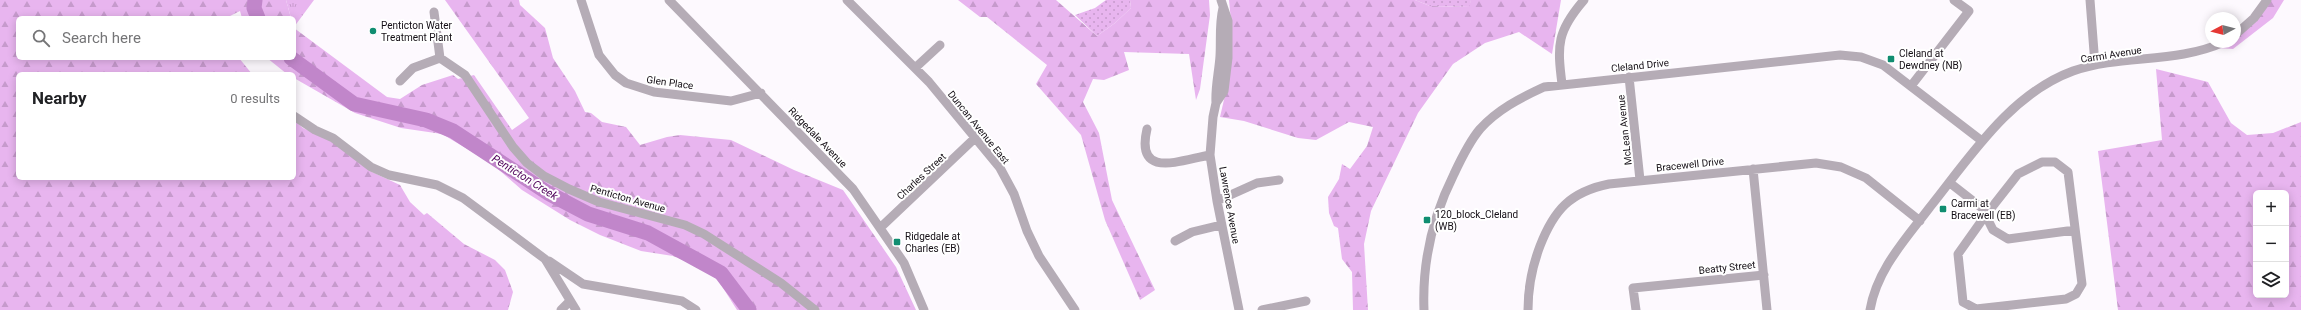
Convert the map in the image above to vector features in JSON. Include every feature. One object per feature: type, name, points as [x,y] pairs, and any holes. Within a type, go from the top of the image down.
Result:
[{"type":"street","name":"Glen Place","points":[[581,0],[599,55],[610,70],[626,83],[654,92],[731,101],[760,93]]},
{"type":"street","name":"Ridgedale Avenue","points":[[669,0],[678,11],[853,189],[904,263],[924,310]]},
{"type":"street","name":"Duncan Avenue East","points":[[847,0],[915,68],[1000,168],[1014,194],[1027,231],[1039,256],[1075,310]]},
{"type":"street","points":[[1562,84],[1558,55],[1560,37],[1571,15],[1584,0]]},
{"type":"street","points":[[1911,86],[1969,11],[1954,0]]},
{"type":"street","points":[[2090,0],[2096,65]]},
{"type":"street","points":[[2241,30],[2254,18],[2267,0]]},
{"type":"street","name":"Lawrence Avenue","points":[[1222,4],[1219,22],[1220,57],[1215,89],[1216,103],[1210,137],[1210,154],[1221,225],[1239,310]]},
{"type":"street","points":[[400,81],[413,68],[440,58],[434,12]]},
{"type":"street","points":[[915,68],[940,45]]},
{"type":"street","name":"Carmi Avenue","points":[[1870,310],[1876,285],[1882,272],[1920,221],[1982,141],[2016,107],[2037,90],[2062,76],[2096,65],[2190,54],[2207,48]]},
{"type":"street","name":"Cleland Drive","points":[[1424,310],[1424,268],[1434,220],[1446,189],[1471,142],[1484,125],[1508,105],[1544,87],[1840,55],[1861,57],[1883,65],[1982,141]]},
{"type":"street","name":"Penticton Avenue","points":[[440,58],[465,75],[513,147],[527,163],[544,176],[569,190],[600,202],[685,226],[704,234],[782,283],[815,310]]},
{"type":"street","name":"McLean Avenue","points":[[1629,77],[1640,180]]},
{"type":"street","points":[[296,117],[315,130],[333,138],[371,167],[389,175],[438,185],[463,198],[545,259],[583,284],[682,301],[696,310]]},
{"type":"street","points":[[1147,129],[1145,148],[1149,158],[1154,162],[1164,164],[1210,154]]},
{"type":"street","name":"Charles Street","points":[[880,228],[975,138]]},
{"type":"street","points":[[2042,162],[2055,162],[2068,172],[2075,230],[2082,284],[2076,294],[2066,299],[1976,309],[1963,302],[1958,254],[1984,216],[2018,174],[2042,162]]},
{"type":"street","name":"Bracewell Drive","points":[[1528,310],[1531,270],[1547,227],[1558,210],[1573,197],[1591,188],[1640,180],[1816,163],[1841,167],[1866,178],[1920,221]]},
{"type":"street","name":"Beatty Street","points":[[1636,310],[1634,288],[1764,275],[1753,169]]},
{"type":"street","points":[[1217,201],[1255,186],[1279,180]]},
{"type":"street","points":[[1950,183],[1982,208],[1984,216],[1993,230],[2008,239],[2075,230]]},
{"type":"street","points":[[1175,241],[1192,232],[1221,225]]},
{"type":"street","points":[[545,259],[569,302],[576,310]]},
{"type":"street","points":[[1764,275],[1766,310]]},
{"type":"street","points":[[1262,310],[1306,300]]},
{"type":"street","points":[[561,310],[569,302]]},
{"type":"green space","points":[[0,0],[286,0],[290,16],[241,16],[240,11],[230,16],[16,16],[16,60],[241,60],[250,72],[16,72],[16,180],[296,180],[296,122],[303,128],[333,142],[372,172],[400,185],[410,202],[424,215],[427,213],[464,244],[495,260],[505,270],[513,292],[508,310],[0,310]]},
{"type":"green space","points":[[286,0],[314,0],[296,24],[296,16],[290,16]]},
{"type":"green space","points":[[445,0],[519,0],[520,5],[545,28],[553,58],[575,91],[585,112],[591,113],[602,122],[626,127],[640,145],[667,137],[680,135],[731,140],[794,170],[843,190],[896,267],[916,310],[737,310],[718,280],[699,267],[673,256],[641,251],[600,235],[570,220],[522,190],[491,163],[442,134],[401,128],[355,113],[296,79],[296,72],[284,72],[270,60],[296,60],[296,29],[387,97],[400,99],[422,85],[453,75],[458,79],[474,75],[512,130],[529,118]]},
{"type":"green space","points":[[958,0],[1056,0],[1097,36],[1115,23],[1131,8],[1130,0],[1209,0],[1210,15],[1200,89],[1196,100],[1189,54],[1124,52],[1129,70],[1104,80],[1093,79],[1083,102],[1099,133],[1112,200],[1155,290],[1140,300],[1105,220],[1081,135],[1036,84],[1047,65],[987,17],[980,17]]},
{"type":"green space","points":[[1106,0],[1130,0],[1131,8],[1115,23],[1097,36],[1075,15],[1095,8]]},
{"type":"green space","points":[[1229,0],[1415,0],[1430,6],[1469,7],[1471,0],[1561,0],[1552,54],[1519,32],[1485,43],[1453,64],[1418,113],[1371,211],[1364,244],[1368,310],[1353,310],[1352,272],[1342,259],[1338,228],[1334,226],[1329,213],[1328,197],[1339,179],[1342,164],[1350,169],[1367,146],[1373,127],[1349,122],[1316,140],[1298,138],[1244,121],[1220,117],[1226,91],[1231,21]]},
{"type":"green space","points":[[1415,0],[1471,0],[1470,7],[1430,6]]},
{"type":"green space","points":[[2270,0],[2284,0],[2273,18],[2241,43],[2241,31]]},
{"type":"green space","points":[[2156,69],[2208,82],[2231,123],[2247,135],[2273,133],[2301,122],[2301,310],[2118,310],[2098,151],[2162,140]]},
{"type":"waterway","name":"Penticton Creek","points":[[255,0],[254,8],[257,16]]},
{"type":"waterway","name":"Penticton Creek","points":[[294,60],[354,104],[426,120],[453,131],[548,193],[588,214],[648,233],[721,273],[749,310]]},
{"type":"place","name":"Penticton Water Treatment Plant","points":[[373,31]]},
{"type":"place","name":"Cleland at Dewdney (NB)","points":[[1891,59]]},
{"type":"place","name":"Carmi at Bracewell (EB)","points":[[1943,209]]},
{"type":"place","name":"120_block_Cleland (WB)","points":[[1427,220]]},
{"type":"place","name":"Ridgedale at Charles (EB)","points":[[897,242]]}]
